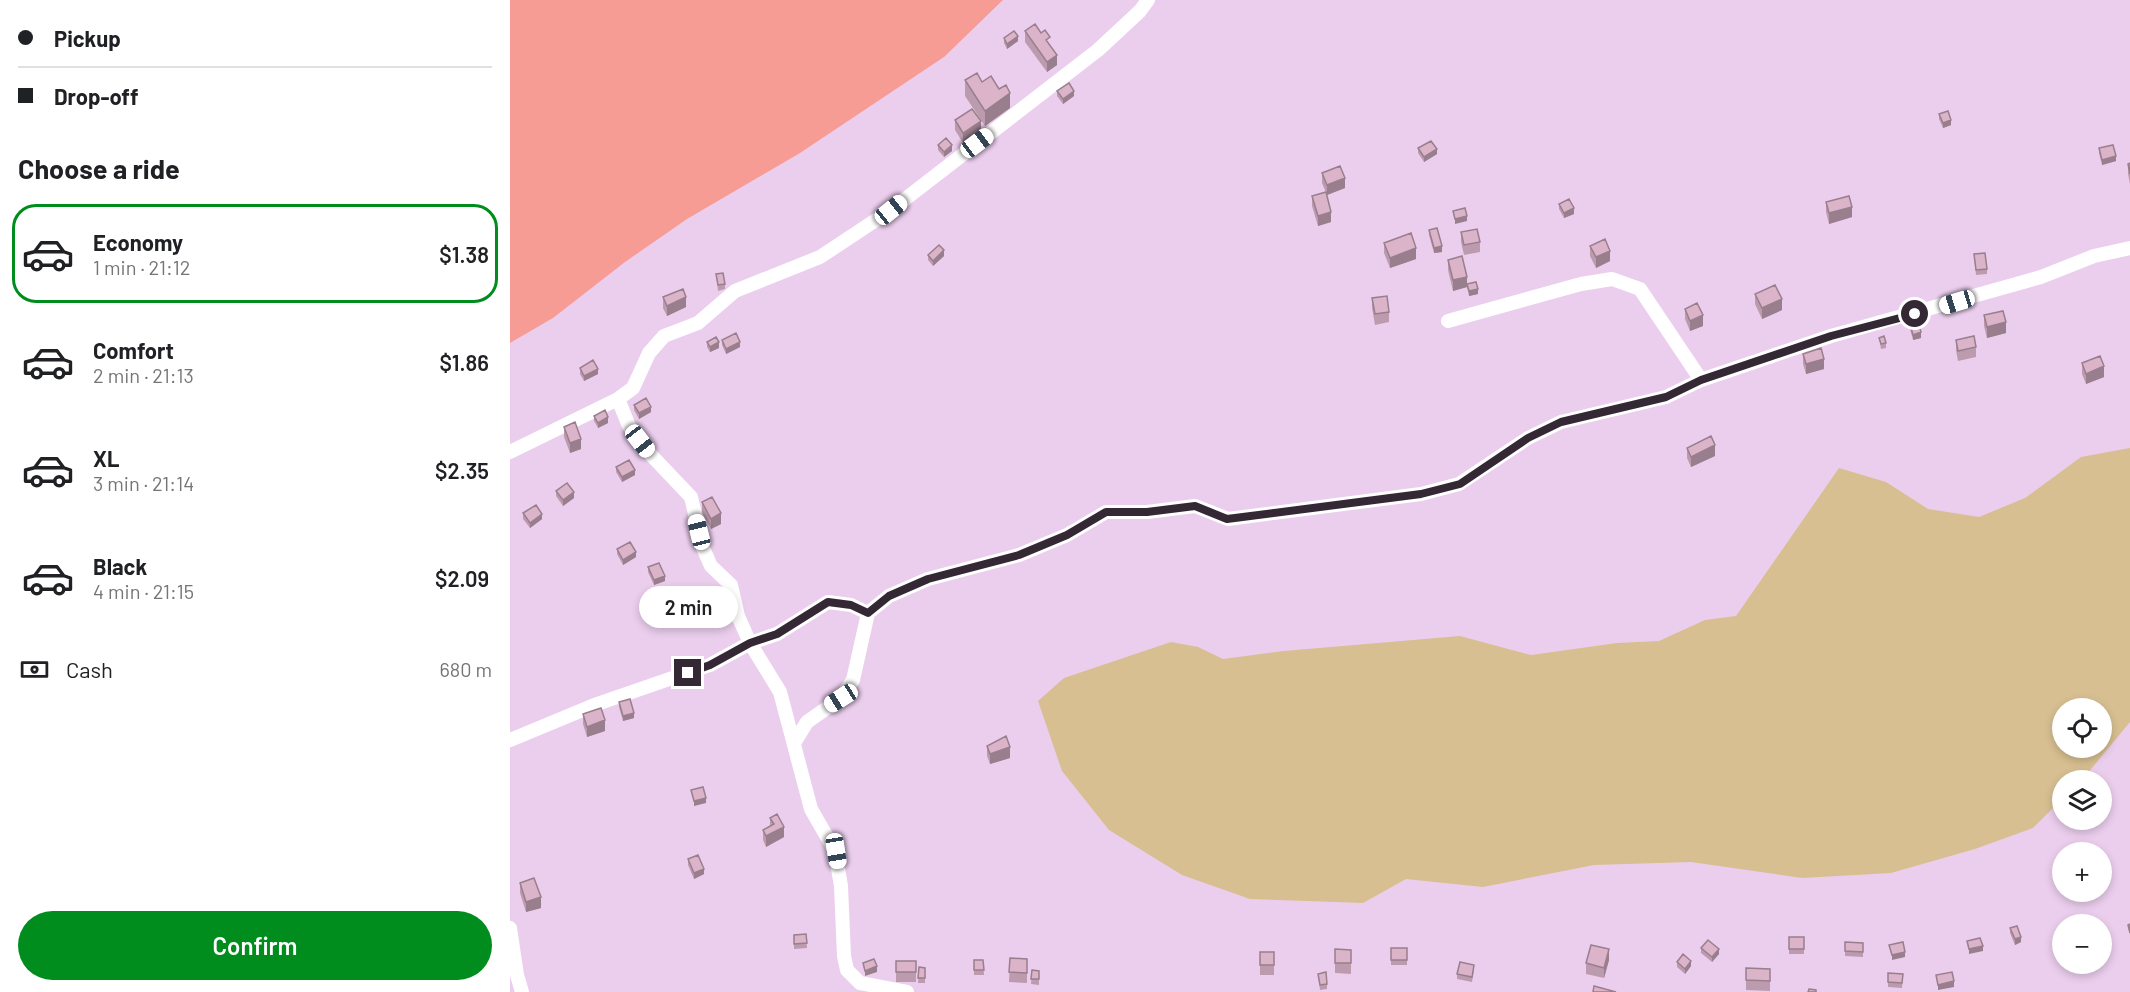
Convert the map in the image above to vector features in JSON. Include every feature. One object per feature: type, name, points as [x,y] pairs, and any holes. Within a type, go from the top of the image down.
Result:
[{"type":"street","points":[[510,452],[618,399],[633,388],[649,353],[664,336],[698,323],[735,291],[820,257],[891,210],[1098,51],[1140,11],[1148,0]]},
{"type":"street","points":[[794,743],[807,722],[841,698],[853,680],[868,613],[889,596],[928,579],[1019,555],[1067,535],[1106,512],[1147,512],[1195,506],[1227,519],[1421,494],[1460,484],[1528,438],[1561,422],[1666,397],[1701,380],[1831,336],[2041,277],[2094,256],[2130,248]]},
{"type":"street","points":[[1448,321],[1581,284],[1612,279],[1640,289],[1701,380]]},
{"type":"street","points":[[618,399],[629,426],[652,456],[691,497],[703,548],[711,566],[731,585],[738,615],[750,643],[780,692],[811,809],[836,851],[847,970],[860,983],[907,992]]},
{"type":"street","points":[[510,740],[597,704],[710,665],[750,643],[777,634],[828,602],[851,605],[868,613]]},
{"type":"street","points":[[510,928],[522,992]]},
{"type":"shaded area","points":[[510,0],[1003,0],[944,57],[800,153],[687,219],[625,262],[553,318],[510,343]]},
{"type":"shaded area","points":[[2130,448],[2130,722],[2112,744],[2112,698],[2052,698],[2052,758],[2100,758],[2090,770],[2052,770],[2052,809],[2033,828],[1975,849],[1891,873],[1802,878],[1691,862],[1594,865],[1483,887],[1406,879],[1363,903],[1250,899],[1182,875],[1109,830],[1062,771],[1038,701],[1064,678],[1171,642],[1198,647],[1223,659],[1284,651],[1460,636],[1531,655],[1617,643],[1659,641],[1705,620],[1736,616],[1839,468],[1886,482],[1928,509],[1979,517],[2025,498],[2081,457]]},
{"type":"building","points":[[1035,24],[1041,33],[1045,30],[1050,37],[1046,40],[1057,55],[1047,62],[1025,31]]},
{"type":"building","points":[[1014,31],[1018,36],[1007,44],[1004,38]]},
{"type":"building","points":[[977,73],[982,82],[991,76],[999,89],[1006,85],[1010,93],[985,111],[965,80]]},
{"type":"building","points":[[1069,83],[1074,91],[1063,99],[1057,91]]},
{"type":"building","points":[[972,109],[981,121],[963,133],[955,120]]},
{"type":"building","points":[[1948,111],[1951,120],[1943,123],[1939,114]]},
{"type":"building","points":[[946,138],[952,145],[944,152],[938,145]]},
{"type":"building","points":[[1431,141],[1437,149],[1424,157],[1418,148]]},
{"type":"building","points":[[2113,145],[2116,156],[2102,160],[2099,148]]},
{"type":"building","points":[[1340,166],[1345,178],[1327,185],[1322,173]]},
{"type":"building","points":[[1326,192],[1331,212],[1318,216],[1312,196]]},
{"type":"building","points":[[1849,196],[1852,207],[1829,213],[1826,202]]},
{"type":"building","points":[[1569,199],[1574,208],[1564,213],[1559,204]]},
{"type":"building","points":[[1465,208],[1467,216],[1455,219],[1453,211]]},
{"type":"building","points":[[1437,228],[1442,246],[1434,248],[1429,230]]},
{"type":"building","points":[[1477,229],[1480,242],[1464,245],[1461,232]]},
{"type":"building","points":[[1411,233],[1416,248],[1390,258],[1384,243]]},
{"type":"building","points":[[1605,239],[1610,251],[1596,257],[1590,246]]},
{"type":"building","points":[[939,245],[944,250],[933,261],[928,255]]},
{"type":"building","points":[[1985,253],[1987,269],[1976,270],[1974,254]]},
{"type":"building","points":[[1462,256],[1467,277],[1453,280],[1448,260]]},
{"type":"building","points":[[723,273],[725,284],[718,285],[716,274]]},
{"type":"building","points":[[1476,282],[1478,289],[1469,291],[1467,284]]},
{"type":"building","points":[[1775,285],[1782,299],[1762,308],[1755,294]]},
{"type":"building","points":[[683,289],[686,297],[667,306],[663,297]]},
{"type":"building","points":[[1387,296],[1389,312],[1375,314],[1372,298]]},
{"type":"building","points":[[1697,303],[1703,315],[1690,321],[1685,309]]},
{"type":"building","points":[[2003,311],[2006,322],[1987,327],[1984,315]]},
{"type":"building","points":[[1918,322],[1921,332],[1913,335],[1910,324]]},
{"type":"building","points":[[736,333],[740,342],[726,349],[722,340]]},
{"type":"building","points":[[1884,336],[1886,343],[1881,344],[1879,338]]},
{"type":"building","points":[[1974,336],[1976,347],[1958,351],[1956,340]]},
{"type":"building","points":[[716,337],[719,342],[710,347],[707,342]]},
{"type":"building","points":[[1821,348],[1824,359],[1806,364],[1803,354]]},
{"type":"building","points":[[2100,356],[2104,366],[2086,374],[2082,363]]},
{"type":"building","points":[[593,360],[598,369],[584,376],[580,368]]},
{"type":"building","points":[[646,398],[651,407],[639,413],[634,405]]},
{"type":"building","points":[[605,410],[608,417],[598,423],[594,416]]},
{"type":"building","points":[[575,422],[581,439],[570,443],[564,427]]},
{"type":"building","points":[[1711,436],[1715,445],[1691,457],[1687,448]]},
{"type":"building","points":[[629,460],[635,470],[622,477],[616,467]]},
{"type":"building","points":[[567,483],[574,492],[563,500],[556,491]]},
{"type":"building","points":[[712,497],[721,513],[711,519],[702,502]]},
{"type":"building","points":[[536,505],[542,514],[530,523],[523,513]]},
{"type":"building","points":[[630,542],[636,552],[623,560],[617,549]]},
{"type":"building","points":[[659,563],[665,576],[654,580],[648,567]]},
{"type":"building","points":[[630,699],[634,713],[623,716],[619,702]]},
{"type":"building","points":[[601,708],[605,720],[587,727],[583,714]]},
{"type":"building","points":[[1006,736],[1010,747],[990,754],[987,746]]},
{"type":"building","points":[[703,787],[706,798],[694,801],[691,790]]},
{"type":"building","points":[[777,814],[784,827],[766,836],[763,830],[774,824],[770,818]]},
{"type":"building","points":[[698,855],[704,869],[694,873],[688,859]]},
{"type":"building","points":[[534,878],[541,897],[526,902],[520,883]]},
{"type":"building","points":[[2017,926],[2021,937],[2015,939],[2010,928]]},
{"type":"building","points":[[806,934],[807,943],[794,944],[794,935]]},
{"type":"building","points":[[1789,937],[1804,937],[1804,949],[1789,949]]},
{"type":"building","points":[[1980,938],[1983,946],[1969,949],[1967,941]]},
{"type":"building","points":[[1708,940],[1719,949],[1712,957],[1701,948]]},
{"type":"building","points":[[1845,942],[1863,943],[1863,952],[1845,951]]},
{"type":"building","points":[[1903,942],[1905,952],[1892,955],[1889,945]]},
{"type":"building","points":[[1591,945],[1609,949],[1604,968],[1586,963]]},
{"type":"building","points":[[1391,948],[1407,948],[1407,960],[1391,960]]},
{"type":"building","points":[[1335,949],[1351,950],[1351,963],[1335,963]]},
{"type":"building","points":[[1260,952],[1274,952],[1274,965],[1260,965]]},
{"type":"building","points":[[1683,954],[1691,961],[1685,969],[1677,962]]},
{"type":"building","points":[[1010,958],[1027,959],[1027,973],[1009,972]]},
{"type":"building","points":[[874,959],[877,966],[865,971],[863,963]]},
{"type":"building","points":[[974,960],[983,960],[984,970],[974,970]]},
{"type":"building","points":[[896,961],[916,961],[916,972],[896,972]]},
{"type":"building","points":[[1460,962],[1474,965],[1472,977],[1457,974]]},
{"type":"building","points":[[919,967],[925,968],[925,978],[918,978]]},
{"type":"building","points":[[1746,968],[1770,969],[1770,981],[1746,980]]},
{"type":"building","points":[[1032,970],[1039,971],[1039,979],[1031,979]]},
{"type":"building","points":[[1326,972],[1327,984],[1320,985],[1318,974]]},
{"type":"building","points":[[1952,972],[1954,981],[1938,985],[1936,975]]},
{"type":"building","points":[[1888,973],[1903,974],[1902,983],[1888,982]]},
{"type":"building","points":[[1594,986],[1616,992],[1593,992]]},
{"type":"route","points":[[688,673],[710,665],[750,643],[777,634],[828,602],[851,605],[868,613],[889,596],[928,579],[1019,555],[1067,535],[1106,512],[1147,512],[1195,506],[1227,519],[1421,494],[1460,484],[1528,438],[1561,422],[1666,397],[1701,380],[1831,336],[1915,314]]}]
